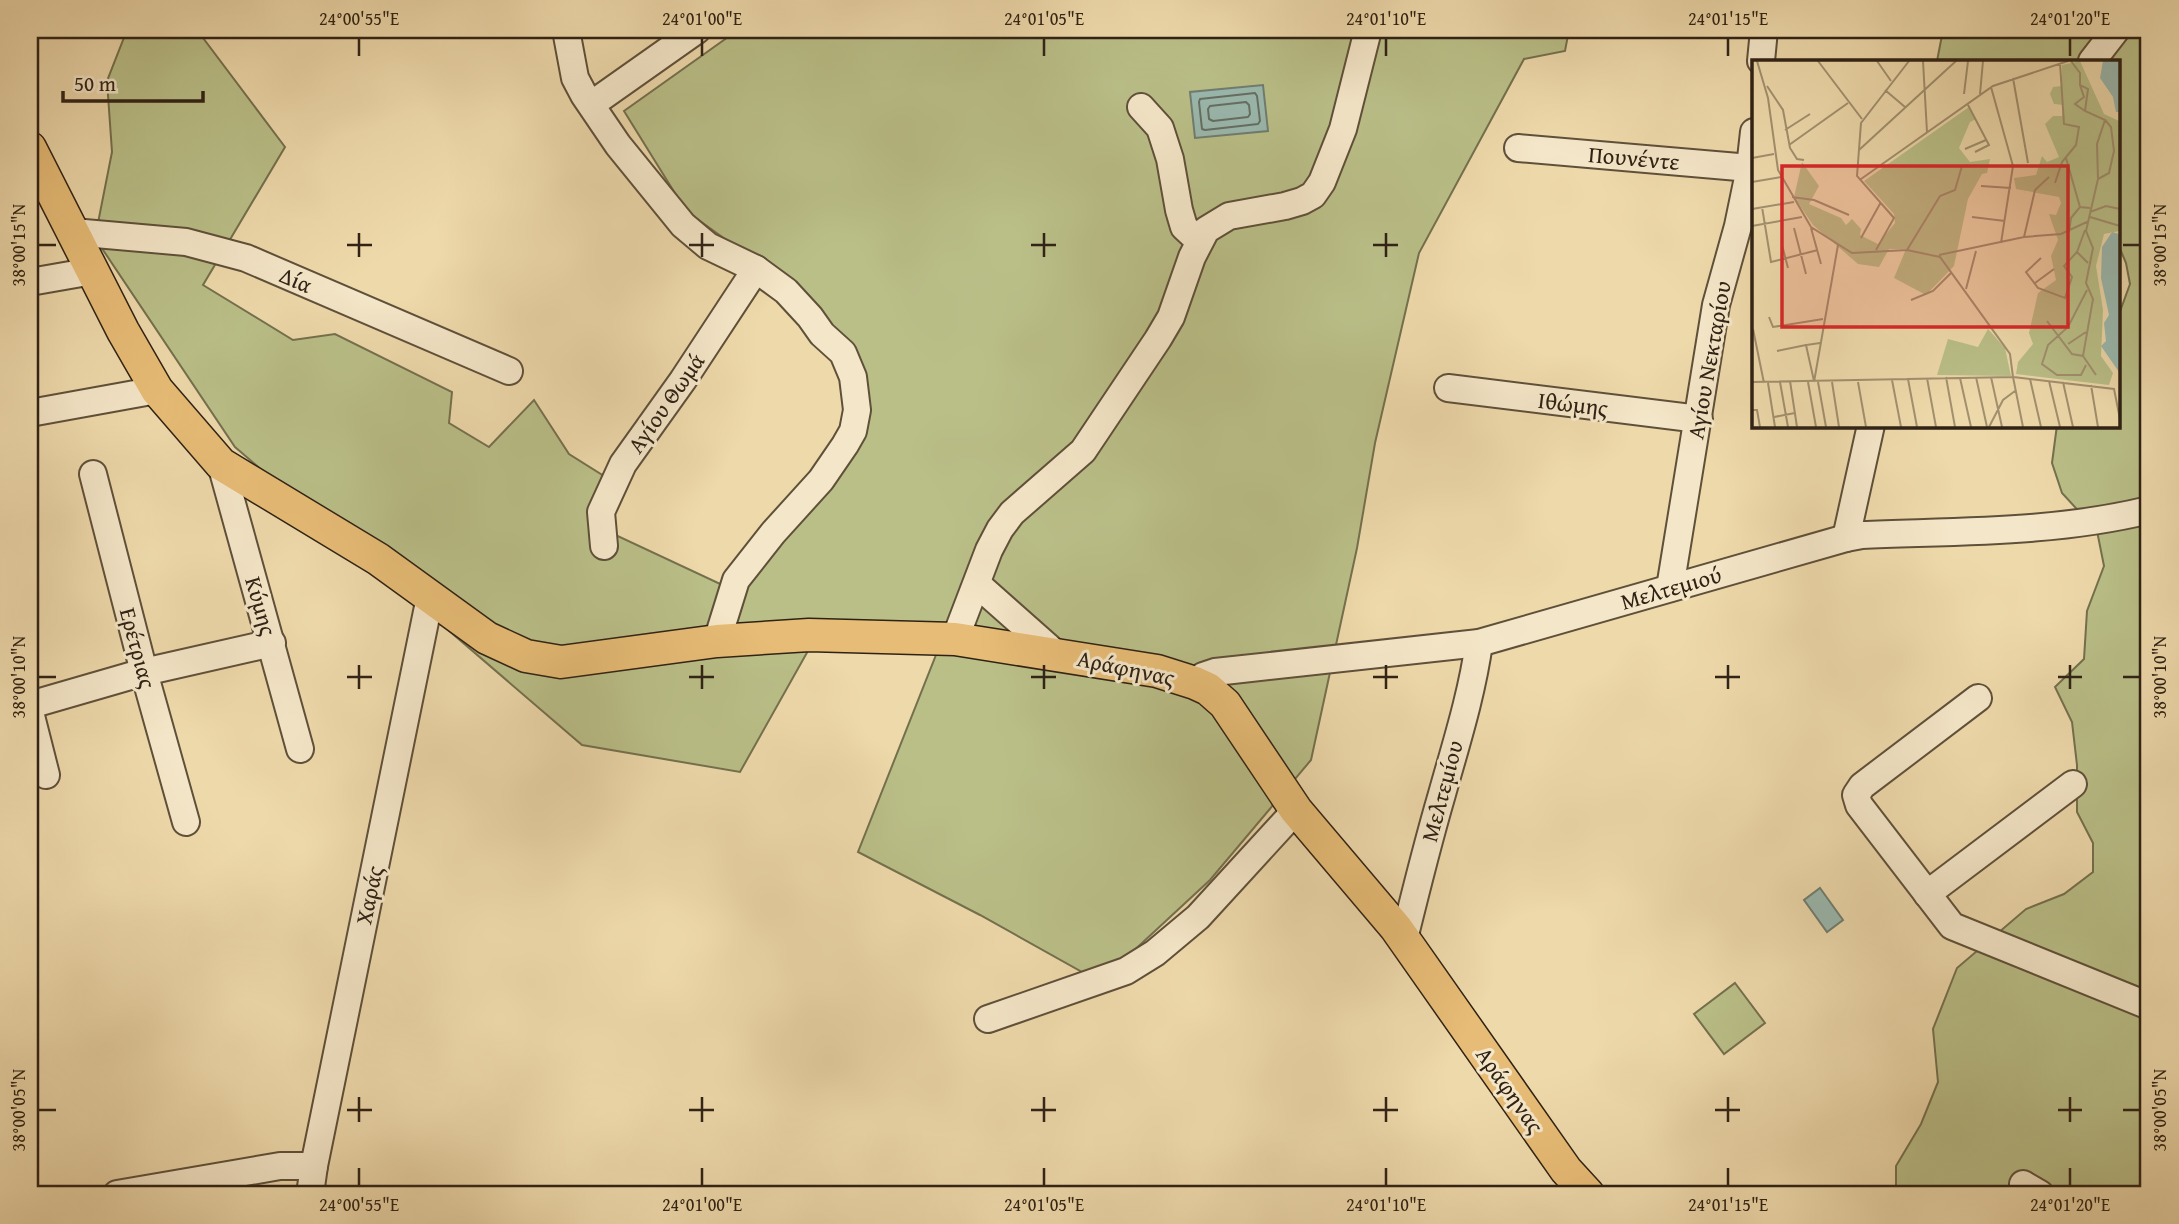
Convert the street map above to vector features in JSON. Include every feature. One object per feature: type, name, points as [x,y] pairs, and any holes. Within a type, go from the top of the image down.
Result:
[{"type":"main road","name":"Αράφηνας","points":[[30,148],[123,331],[157,390],[221,464],[378,559],[487,638],[505,648],[548,661],[570,661],[717,641],[809,635],[955,639],[1157,671],[1208,689],[1225,704],[1296,810],[1404,939],[1566,1170],[1588,1194]]},
{"type":"street","points":[[566,30],[576,78],[584,95],[618,145],[683,225],[708,246],[756,269],[786,291],[822,334],[843,352],[853,377],[856,410],[853,431],[821,480],[773,533],[736,580],[717,641]]},
{"type":"street","points":[[602,97],[697,30]]},
{"type":"street","points":[[955,639],[989,550],[1000,529],[1012,513],[1083,451],[1171,317],[1199,241],[1206,230],[1229,216],[1302,201],[1313,195],[1322,182],[1343,129],[1368,30]]},
{"type":"street","points":[[1761,60],[1764,30]]},
{"type":"street","points":[[2093,60],[2116,30]]},
{"type":"street","points":[[576,78],[596,88],[602,97],[613,115],[618,145]]},
{"type":"street","points":[[1142,107],[1160,128],[1170,159],[1184,227],[1199,241]]},
{"type":"street","name":"Πουνέντε","points":[[1518,148],[1750,168]]},
{"type":"street","name":"Αγίου Νεκταρίου","points":[[1670,589],[1716,305],[1738,226],[1752,150]]},
{"type":"street","name":"Δία","points":[[73,232],[186,242],[246,258],[509,371]]},
{"type":"street","name":"Αγίου Θωμά","points":[[604,546],[601,512],[622,464],[683,380],[756,269]]},
{"type":"street","points":[[30,282],[93,271]]},
{"type":"street","name":"Ιθώμης","points":[[1448,388],[1699,419]]},
{"type":"street","points":[[30,413],[157,390]]},
{"type":"street","points":[[1846,538],[1871,427]]},
{"type":"street","name":"Κύμης","points":[[221,464],[300,749]]},
{"type":"street","name":"Ερέτριας","points":[[93,474],[144,673],[186,822]]},
{"type":"street","name":"Μελτεμιού","points":[[1195,683],[1203,676],[1215,672],[1479,643],[1862,535],[2066,526],[2149,510]]},
{"type":"street","points":[[977,584],[1056,654]]},
{"type":"street","name":"Χαράς","points":[[310,1194],[430,597]]},
{"type":"street","points":[[30,705],[144,673],[272,643]]},
{"type":"street","name":"Μελτεμίου","points":[[1404,939],[1479,643]]},
{"type":"street","points":[[1978,698],[1862,786],[1856,795],[1859,805],[1954,927],[2149,1006]]},
{"type":"street","points":[[30,712],[46,775]]},
{"type":"street","points":[[1927,894],[2073,784]]},
{"type":"street","points":[[988,1019],[1126,971],[1155,953],[1198,916],[1296,810]]},
{"type":"street","points":[[117,1194],[280,1166],[314,1166]]},
{"type":"green space","points":[[127,30],[197,30],[285,147],[203,285],[293,340],[335,334],[452,392],[449,423],[489,447],[534,400],[569,454],[607,478],[594,525],[733,590],[864,429],[854,363],[785,282],[686,211],[624,111],[738,30],[1569,30],[1565,51],[1524,59],[1419,253],[1375,443],[1357,548],[1311,760],[1210,880],[1100,982],[980,915],[858,852],[947,627],[818,633],[740,772],[582,745],[235,447],[95,238],[112,152],[107,81]]},
{"type":"green space","points":[[1943,30],[2149,30],[2149,1194],[1896,1194],[1896,1166],[1921,1124],[1938,1082],[1933,1029],[1957,968],[2026,909],[2064,894],[2093,872],[2093,843],[2077,812],[2077,765],[2072,722],[2055,687],[2084,659],[2087,611],[2104,566],[2097,531],[2062,493],[2052,463],[2057,427],[2120,427],[2120,312],[2130,284],[2120,249],[2120,60],[1937,60]]},
{"type":"green space","points":[[1735,983],[1765,1023],[1724,1054],[1694,1014]]},
{"type":"water","points":[[1263,85],[1268,131],[1195,138],[1190,92]]},
{"type":"water","points":[[1820,888],[1843,920],[1827,932],[1804,900]]}]
